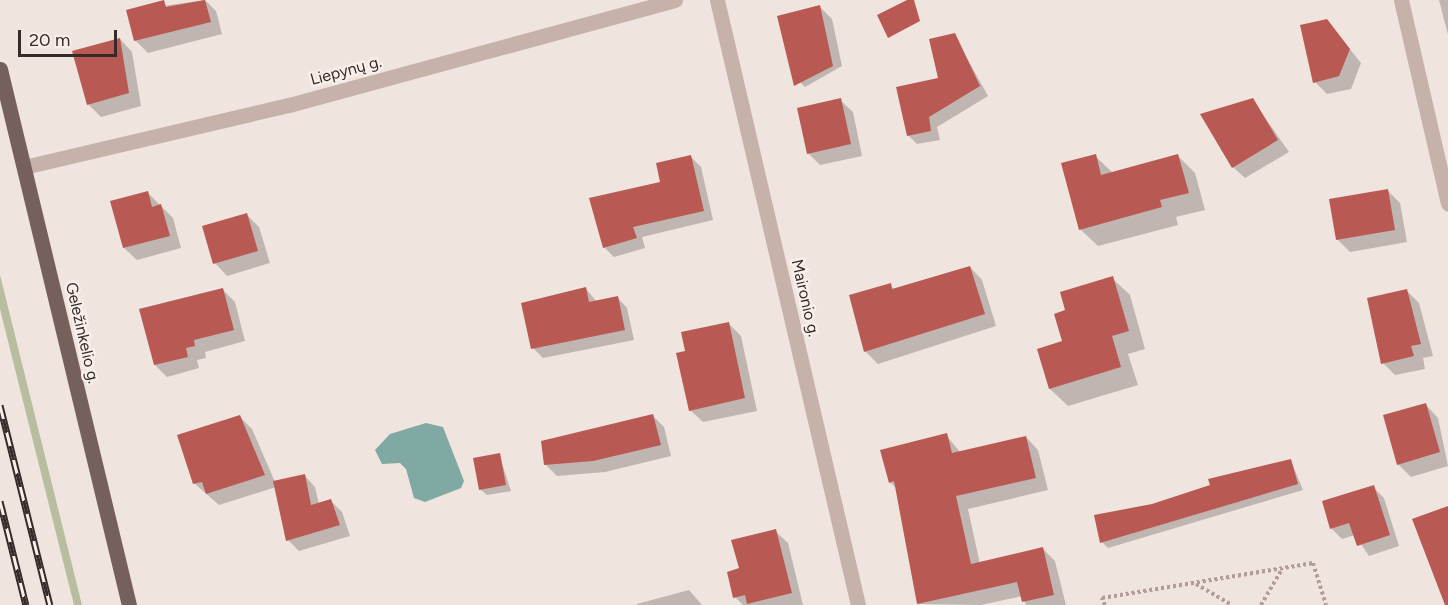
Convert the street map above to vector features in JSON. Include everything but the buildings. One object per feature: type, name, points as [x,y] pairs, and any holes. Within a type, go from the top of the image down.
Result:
[{"type":"main road","name":"Geležinkelio g.","points":[[0,69],[129,605]]},
{"type":"street","name":"Liepynų g.","points":[[24,167],[289,105],[675,0]]},
{"type":"street","name":"Maironio g.","points":[[717,0],[858,605]]},
{"type":"street","points":[[1401,0],[1448,204]]},
{"type":"path","points":[[1105,605],[1102,598],[1312,563],[1326,605]]},
{"type":"path","points":[[1261,605],[1282,568]]},
{"type":"path","points":[[1195,583],[1232,605]]},
{"type":"green space","points":[[0,275],[82,605],[74,605],[0,309]]},
{"type":"water","points":[[426,423],[443,427],[464,481],[461,488],[425,502],[414,498],[406,469],[400,463],[382,464],[375,450],[390,434]]},
{"type":"railway","points":[[0,405],[50,605]]},
{"type":"railway","points":[[0,501],[26,605]]}]
